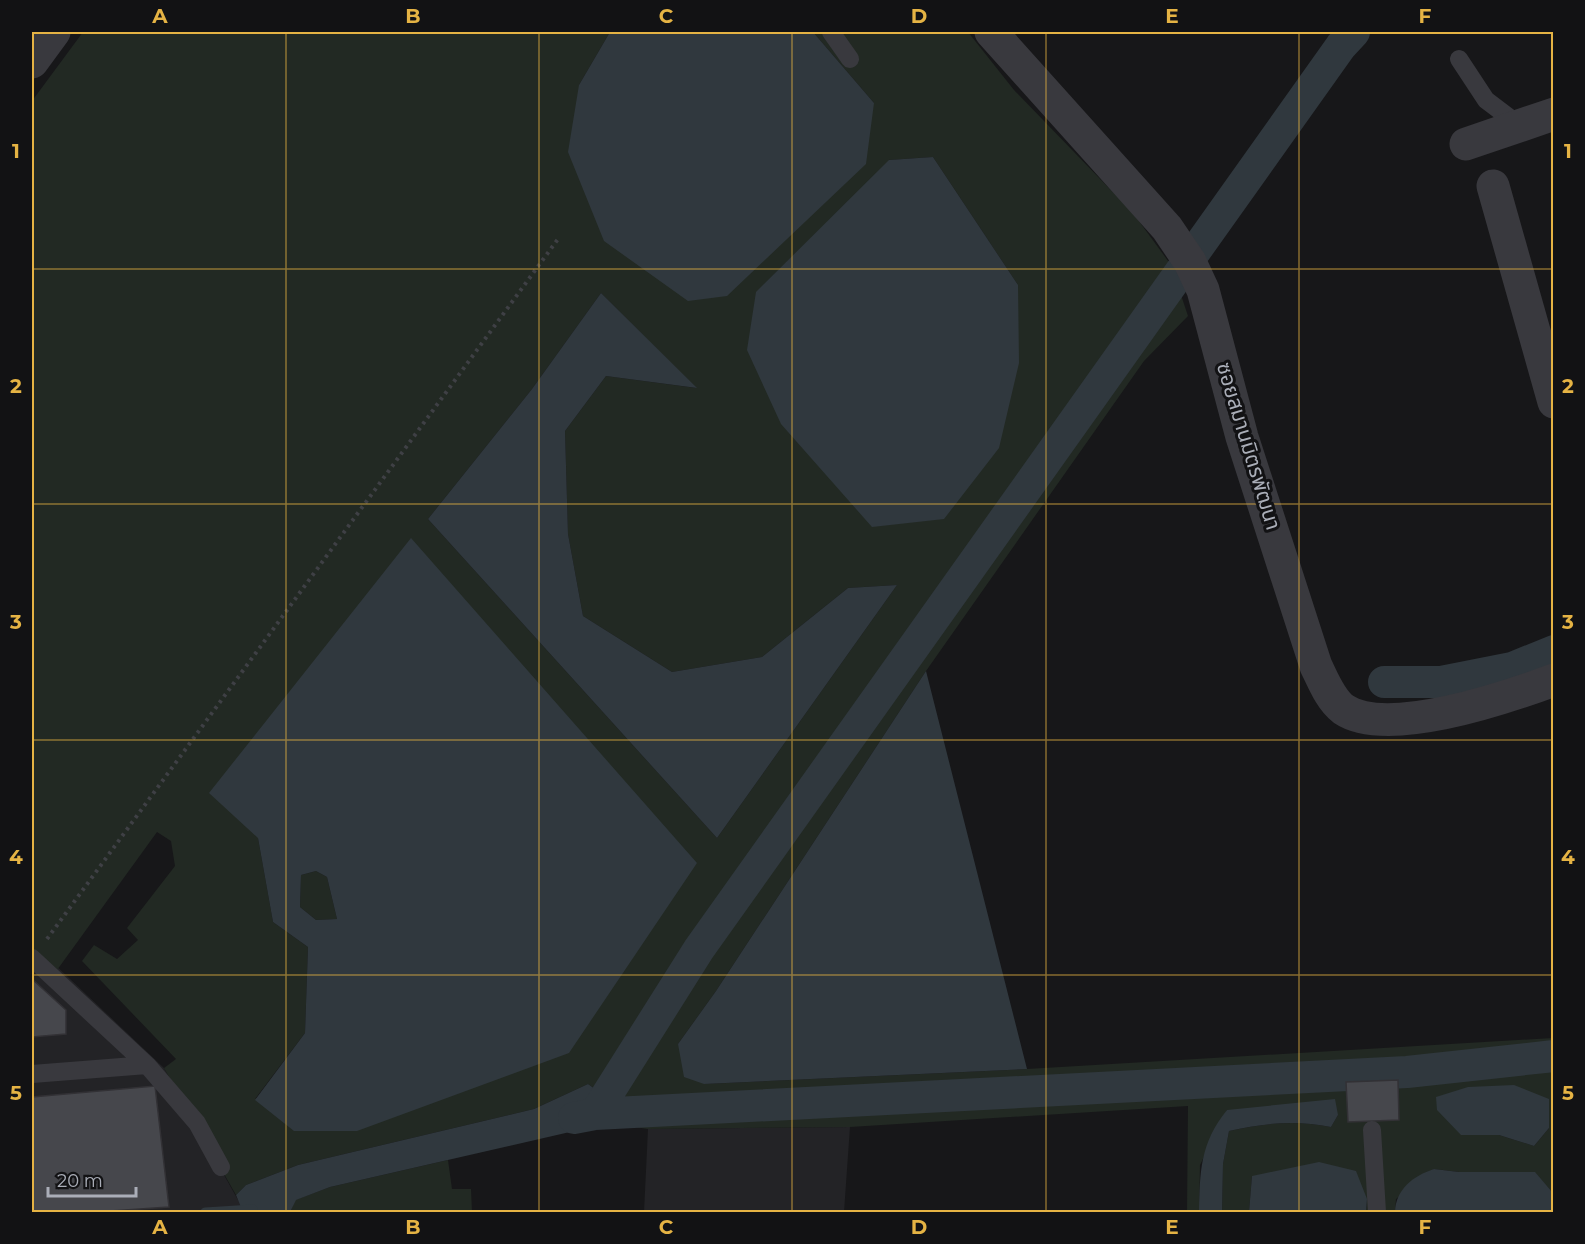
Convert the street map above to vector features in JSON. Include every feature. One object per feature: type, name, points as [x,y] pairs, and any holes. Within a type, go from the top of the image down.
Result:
[{"type":"street","points":[[32,62],[54,32]]},
{"type":"street","name":"ซอยสมานมิตรพัฒนา","points":[[991,32],[1167,228],[1190,262],[1203,290],[1242,436],[1316,666],[1330,693],[1343,709],[1362,716],[1390,719],[1444,714],[1554,680]]},
{"type":"street","points":[[1466,144],[1554,114]]},
{"type":"street","points":[[1493,186],[1554,402]]},
{"type":"lane","points":[[831,32],[850,59]]},
{"type":"lane","points":[[1459,59],[1486,100],[1519,125]]},
{"type":"lane","points":[[32,958],[147,1065],[197,1123],[221,1167]]},
{"type":"lane","points":[[32,1074],[147,1065]]},
{"type":"lane","points":[[1372,1130],[1377,1212]]},
{"type":"path","points":[[32,958],[558,239]]},
{"type":"shaded area","points":[[83,32],[610,32],[579,85],[874,103],[813,32],[968,32],[1014,90],[1133,213],[1171,265],[1188,316],[1144,361],[926,671],[716,991],[678,1044],[704,1084],[1027,1069],[1553,1038],[1553,1193],[1534,1172],[1459,1172],[1434,1169],[1396,1199],[1395,1212],[1366,1212],[1367,1199],[1252,1176],[1249,1212],[1222,1212],[1223,1164],[1229,1131],[1280,1123],[1331,1127],[1338,1115],[1227,1110],[1200,1165],[1199,1212],[1187,1212],[1188,1106],[850,1127],[648,1129],[609,1123],[613,1102],[588,1084],[534,1109],[298,1165],[246,1185],[236,1195],[164,1068],[176,1059],[82,961],[94,945],[117,959],[138,940],[127,928],[175,866],[171,841],[157,832],[52,977],[32,955],[32,101]],"holes":[[[933,157],[1018,285],[889,160]],[[601,293],[696,388],[606,376],[565,431],[568,534],[583,616],[672,672],[762,657],[848,588],[897,585],[717,838],[428,519],[532,389]],[[258,838],[697,863],[255,1099],[305,1033],[308,947],[273,922]],[[1549,1128],[1534,1146],[1499,1135]]]},
{"type":"shaded area","points":[[610,32],[813,32],[874,103],[866,164],[727,296],[688,301],[604,241],[568,152],[579,85]]},
{"type":"shaded area","points":[[933,157],[1018,285],[1019,363],[999,448],[944,519],[872,527],[781,424],[747,350],[756,292],[889,160]]},
{"type":"shaded area","points":[[601,293],[697,388],[606,376],[565,431],[568,534],[583,616],[672,672],[762,657],[848,588],[897,585],[717,838],[428,519],[532,389]]},
{"type":"shaded area","points":[[411,538],[697,863],[569,1053],[357,1131],[294,1131],[255,1100],[305,1033],[308,947],[273,922],[258,838],[209,793]],"holes":[[[316,871],[327,877],[337,919],[316,920],[300,907],[301,875]]]},
{"type":"shaded area","points":[[926,671],[1027,1069],[704,1084],[684,1077],[678,1044],[716,991]]},
{"type":"shaded area","points":[[316,871],[327,877],[337,919],[316,920],[300,907],[301,875]]},
{"type":"shaded area","points":[[32,943],[164,1068],[242,1207],[180,1212],[32,1212]]},
{"type":"shaded area","points":[[588,1084],[613,1102],[609,1123],[330,1187],[296,1200],[290,1212],[243,1212],[236,1195],[246,1185],[298,1165],[534,1109]]},
{"type":"shaded area","points":[[1514,1085],[1549,1099],[1549,1128],[1534,1146],[1499,1135],[1461,1135],[1437,1110],[1436,1097],[1468,1087]]},
{"type":"shaded area","points":[[1335,1099],[1338,1115],[1331,1127],[1280,1123],[1229,1131],[1223,1164],[1222,1212],[1199,1212],[1203,1158],[1211,1134],[1227,1110]]},
{"type":"shaded area","points":[[850,1127],[844,1212],[644,1212],[648,1129]]},
{"type":"shaded area","points":[[448,1160],[452,1189],[471,1189],[472,1212],[290,1212],[295,1200],[330,1187]]},
{"type":"shaded area","points":[[1319,1162],[1356,1171],[1367,1199],[1366,1212],[1249,1212],[1252,1176]]},
{"type":"shaded area","points":[[1434,1169],[1459,1172],[1535,1172],[1553,1193],[1553,1212],[1395,1212],[1402,1190],[1407,1184],[1419,1175]]},
{"type":"building","points":[[32,979],[66,1010],[66,1034],[32,1037]]},
{"type":"building","points":[[1398,1080],[1399,1120],[1348,1122],[1346,1082]]},
{"type":"building","points":[[155,1086],[169,1207],[96,1212],[32,1212],[32,1097]]},
{"type":"waterway","points":[[574,1118],[595,1114],[699,949],[1341,46],[1354,32]]},
{"type":"waterway","points":[[1384,682],[1441,682],[1512,668],[1554,651]]},
{"type":"waterway","points":[[595,1114],[1407,1072],[1554,1056]]},
{"type":"waterway","points":[[205,1212],[253,1209]]}]
